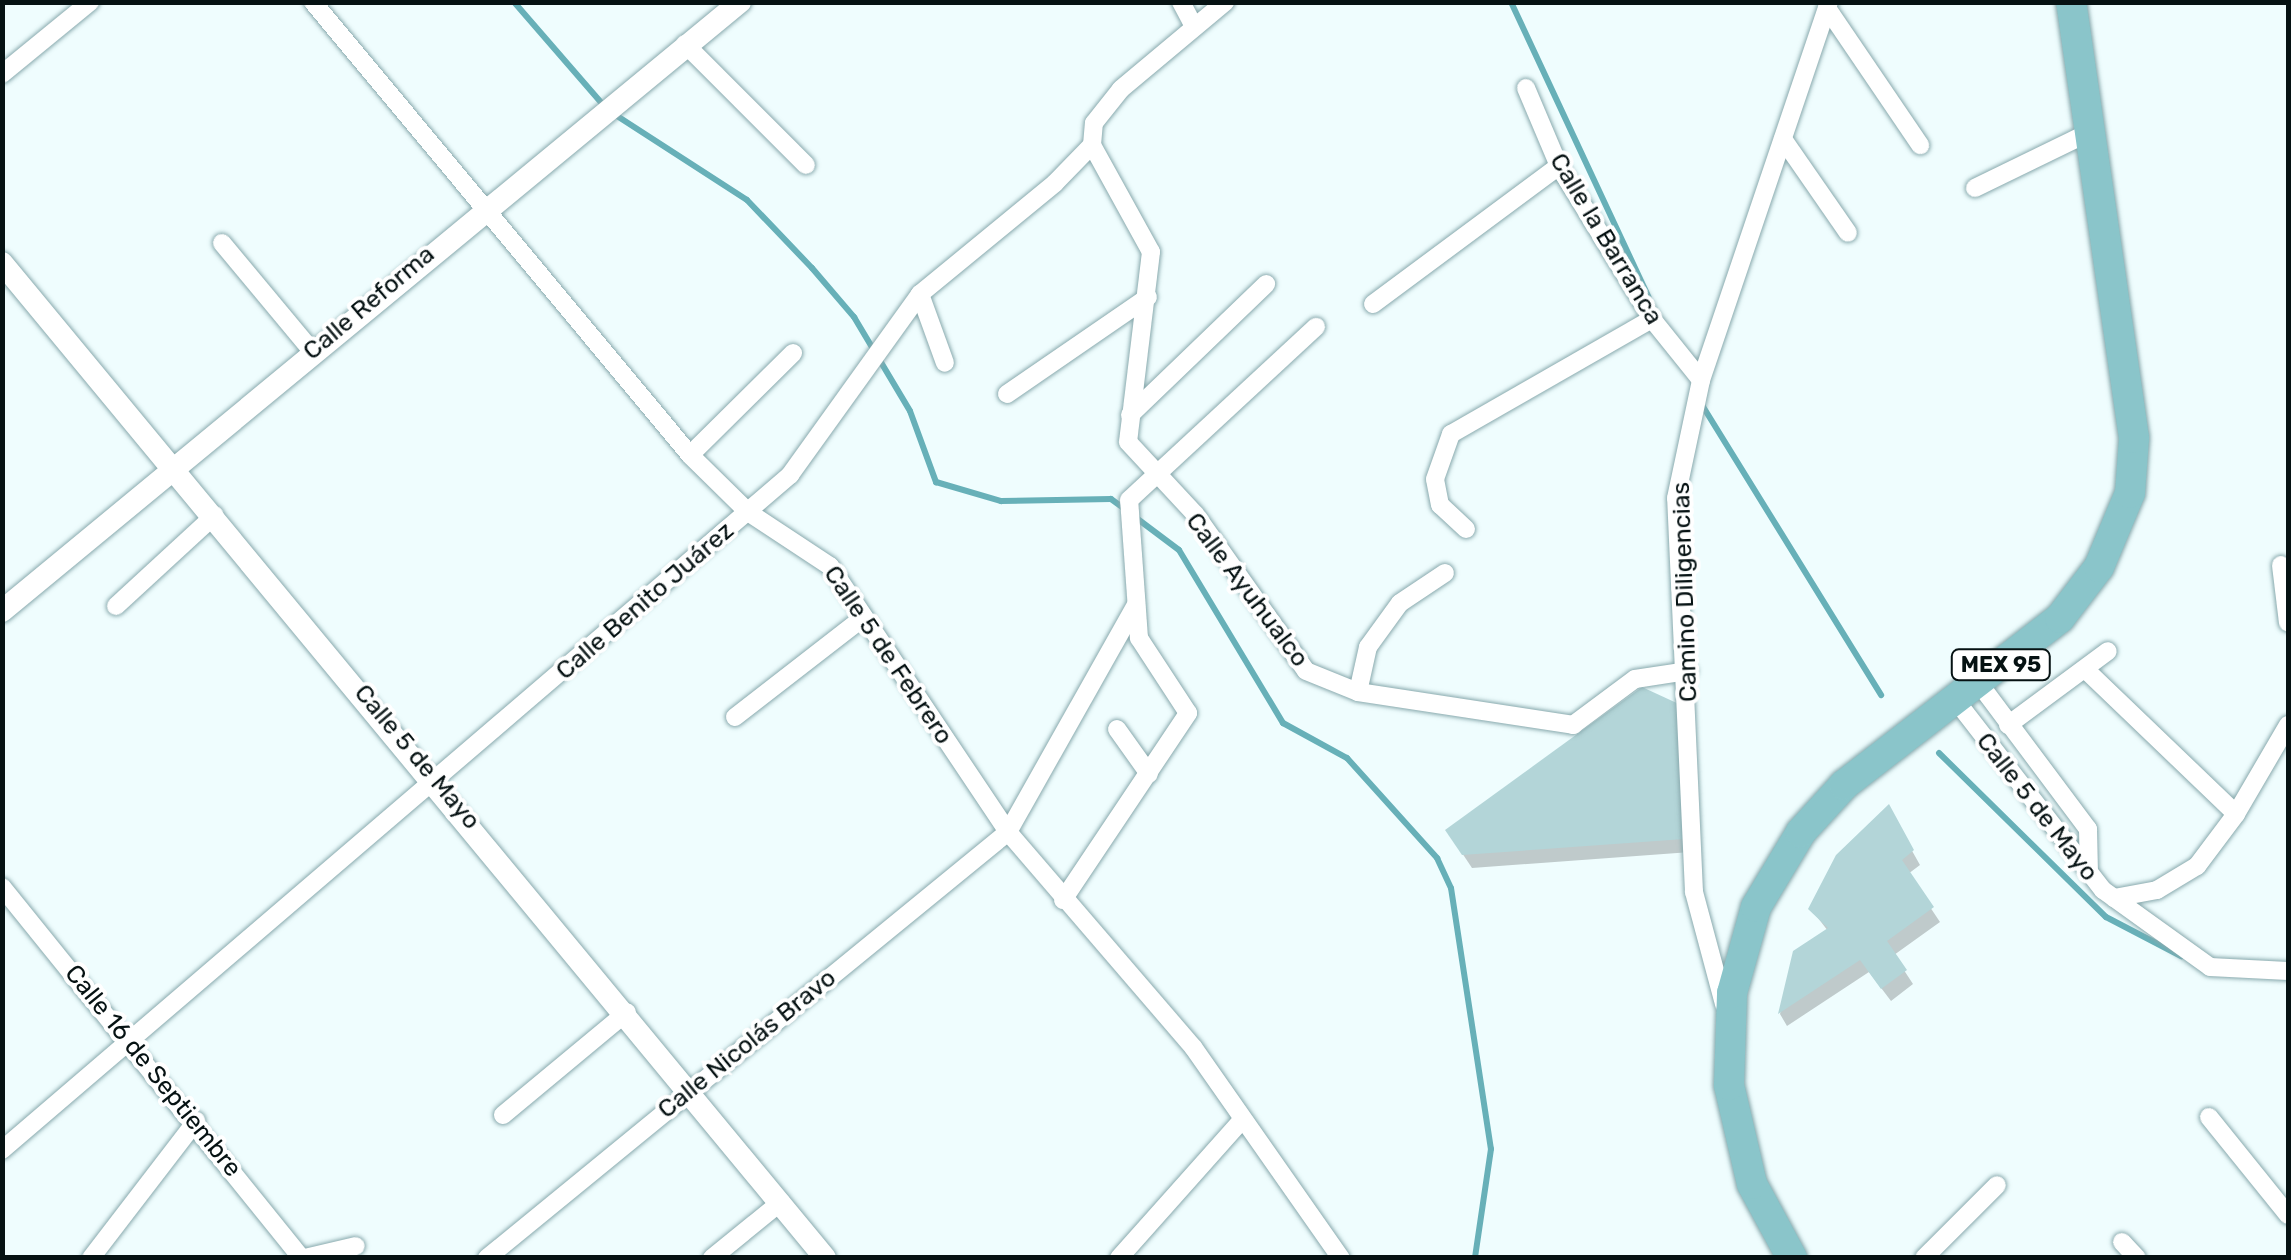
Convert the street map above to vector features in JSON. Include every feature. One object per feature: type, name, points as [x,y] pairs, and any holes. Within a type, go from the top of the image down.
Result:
[{"type":"main road","name":"MEX 95","points":[[1792,1258],[1742,1155],[1728,1021],[1746,932],[1784,856],[1844,785],[1966,690],[2081,592],[2130,493],[2134,438],[2071,2]]},
{"type":"street","points":[[2,74],[90,2]]},
{"type":"street","name":"Calle 5 de Febrero","points":[[313,2],[486,205],[690,455],[748,512],[818,555],[1008,832],[1158,1003],[1340,1258]]},
{"type":"street","name":"Calle Reforma","points":[[2,611],[619,94],[740,2]]},
{"type":"street","points":[[1182,2],[1193,25]]},
{"type":"street","name":"Calle Benito Juárez","points":[[2,1150],[790,475],[920,294],[1092,145],[1094,123],[1121,88],[1225,2]]},
{"type":"street","points":[[1828,5],[1920,145]]},
{"type":"street","name":"Camino Diligencias","points":[[1728,1021],[1694,892],[1688,672],[1676,498],[1699,378],[1828,5]]},
{"type":"street","points":[[685,44],[806,166]]},
{"type":"street","name":"Calle la Barranca","points":[[1526,88],[1558,166],[1653,321],[1699,378]]},
{"type":"street","points":[[1975,188],[2092,131]]},
{"type":"street","points":[[1783,139],[1848,233]]},
{"type":"street","name":"Calle Ayuhualco","points":[[1092,145],[1151,252],[1128,442],[1152,478],[1195,514],[1306,672],[1358,692],[1573,725],[1635,679],[1688,672]]},
{"type":"street","points":[[1373,304],[1558,166]]},
{"type":"street","points":[[222,244],[312,351]]},
{"type":"street","name":"Calle 5 de Mayo","points":[[2,262],[628,1012],[820,1256]]},
{"type":"street","points":[[1130,416],[1266,284]]},
{"type":"street","points":[[920,294],[945,362]]},
{"type":"street","points":[[1006,394],[1148,297]]},
{"type":"street","points":[[1466,529],[1440,506],[1435,478],[1451,434],[1653,321]]},
{"type":"street","points":[[1064,900],[1188,713],[1139,638],[1129,500],[1316,327]]},
{"type":"street","points":[[690,455],[793,353]]},
{"type":"street","points":[[116,606],[216,515]]},
{"type":"street","points":[[2281,566],[2288,623]]},
{"type":"street","points":[[1358,692],[1368,646],[1400,604],[1445,573]]},
{"type":"street","points":[[1008,832],[1136,605]]},
{"type":"street","points":[[735,717],[864,617]]},
{"type":"street","points":[[2008,725],[2108,651]]},
{"type":"street","points":[[2086,670],[2236,814]]},
{"type":"street","points":[[1966,690],[2008,725],[2088,829],[2089,872]]},
{"type":"street","name":"Calle 5 de Mayo","points":[[1966,690],[2089,872],[2114,898],[2210,967],[2288,971]]},
{"type":"street","points":[[2114,898],[2158,890],[2196,866],[2236,814],[2288,725]]},
{"type":"street","points":[[1117,729],[1149,774]]},
{"type":"street","name":"Calle Nicolás Bravo","points":[[487,1258],[1008,832]]},
{"type":"street","name":"Calle 16 de Septiembre","points":[[2,887],[130,1038],[303,1258]]},
{"type":"street","points":[[503,1116],[628,1012]]},
{"type":"street","points":[[2209,1117],[2288,1215]]},
{"type":"street","points":[[1118,1258],[1242,1120]]},
{"type":"street","points":[[90,1258],[196,1122]]},
{"type":"street","points":[[1924,1258],[1998,1185]]},
{"type":"street","points":[[712,1258],[781,1202]]},
{"type":"street","points":[[2122,1242],[2137,1258]]},
{"type":"street","points":[[303,1258],[356,1246]]},
{"type":"building","points":[[1642,687],[1681,705],[1684,839],[1462,855],[1445,830]]},
{"type":"building","points":[[1889,804],[1914,850],[1902,860],[1934,907],[1887,941],[1907,970],[1881,989],[1860,960],[1778,1014],[1793,951],[1828,928],[1808,909],[1836,855]]},
{"type":"waterway","points":[[514,2],[604,106]]},
{"type":"waterway","points":[[1511,2],[1650,300]]},
{"type":"waterway","points":[[614,114],[747,200],[812,268],[854,317],[910,411],[936,482],[1001,501],[1111,499],[1125,509]]},
{"type":"waterway","points":[[1702,405],[1881,695]]},
{"type":"waterway","points":[[1135,517],[1179,550],[1283,723],[1347,758],[1437,858],[1451,888],[1491,1149],[1475,1258]]},
{"type":"waterway","points":[[1939,753],[2106,917],[2181,956]]}]
